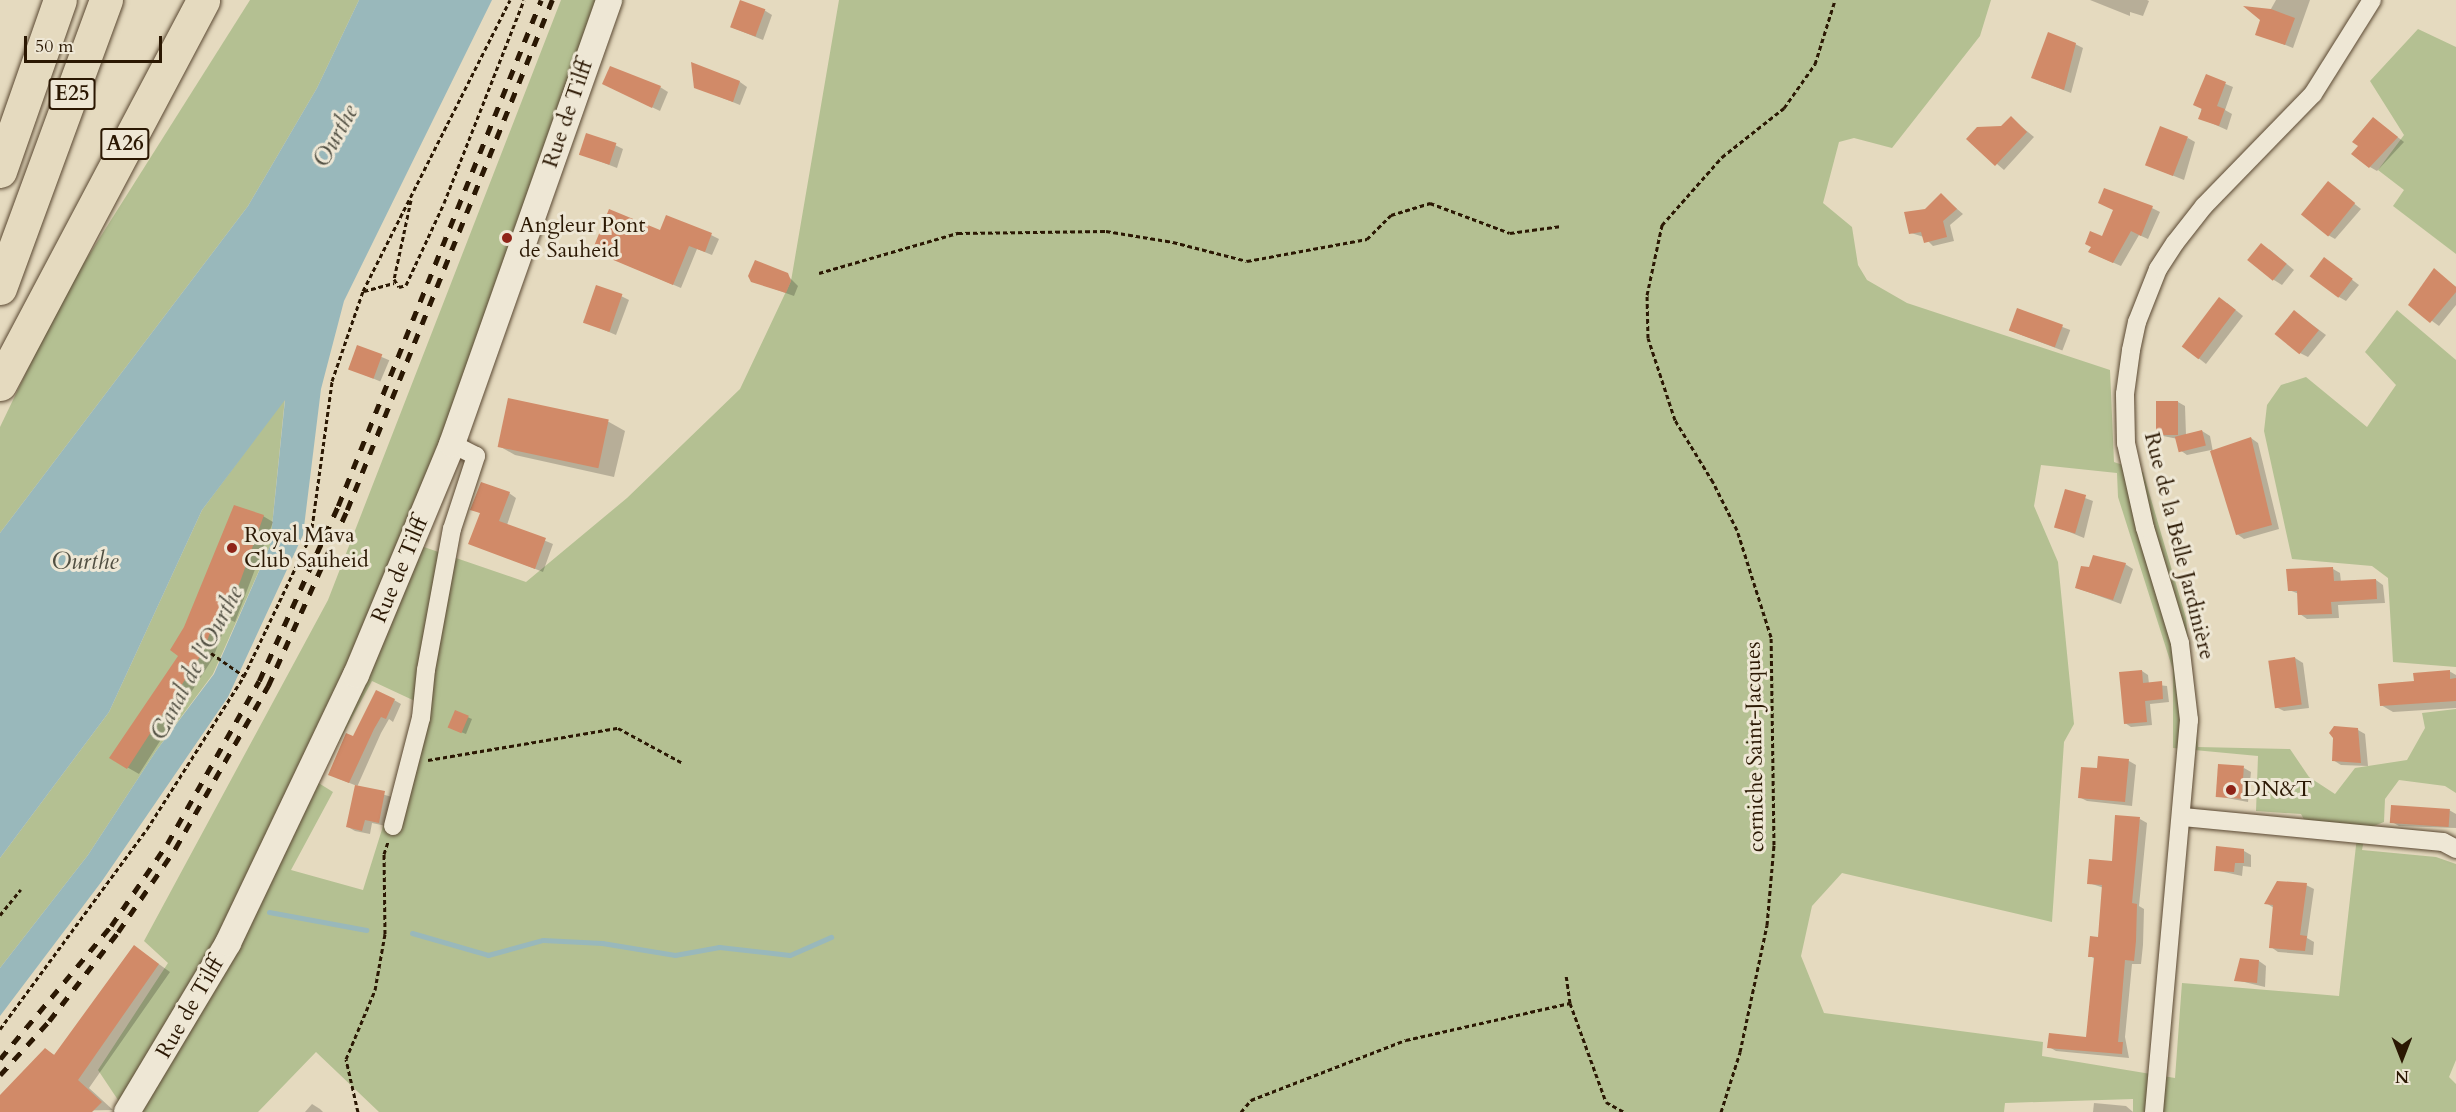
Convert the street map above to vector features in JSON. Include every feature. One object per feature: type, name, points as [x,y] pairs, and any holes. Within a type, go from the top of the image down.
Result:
[{"type":"highway","name":"E25","points":[[0,171],[60,0]]},
{"type":"highway","name":"E25","points":[[0,288],[106,0]]},
{"type":"highway","name":"A26","points":[[0,384],[48,288],[203,0]]},
{"type":"main road","name":"Rue de Tilff","points":[[127,1112],[228,943],[356,675],[452,444],[594,39],[594,1]]},
{"type":"street","name":"Rue de la Belle Jardinière","points":[[2154,1112],[2189,728],[2186,676],[2178,633],[2145,528],[2126,443],[2125,394],[2137,322],[2158,269],[2175,243],[2204,206],[2313,94],[2372,0]]},
{"type":"street","points":[[393,826],[412,763],[453,529],[476,456],[452,444]]},
{"type":"street","points":[[2182,817],[2443,842],[2456,849]]},
{"type":"path","points":[[0,1029],[147,829],[244,676],[311,535],[332,381],[363,291],[510,0]]},
{"type":"path","points":[[363,291],[394,283],[406,285],[444,202],[524,0]]},
{"type":"path","name":"corniche Saint-Jacques","points":[[1722,1112],[1740,1052],[1768,914],[1774,845],[1771,636],[1737,530],[1713,482],[1675,420],[1648,338],[1647,295],[1662,225],[1722,157],[1784,108],[1815,64],[1835,0]]},
{"type":"path","points":[[394,283],[411,198]]},
{"type":"path","points":[[819,273],[958,232],[1106,231],[1173,242],[1247,261],[1367,239],[1391,215],[1430,203],[1510,233],[1562,226]]},
{"type":"path","points":[[211,653],[244,676]]},
{"type":"path","points":[[412,763],[618,728],[681,762]]},
{"type":"path","points":[[358,1112],[346,1059],[375,990],[385,934],[384,854],[393,826]]},
{"type":"path","points":[[0,915],[21,889]]},
{"type":"path","points":[[1566,974],[1570,1002],[1606,1102],[1624,1112]]},
{"type":"path","points":[[1241,1112],[1251,1100],[1406,1040],[1570,1002]]},
{"type":"green space","points":[[250,0],[359,0],[317,88],[248,206],[0,533],[0,427],[63,296]]},
{"type":"green space","points":[[561,0],[623,0],[421,546],[526,582],[627,498],[740,389],[791,281],[839,0],[1991,0],[1980,36],[1892,148],[1854,138],[1839,142],[1823,203],[1852,227],[1858,265],[1867,280],[1907,303],[2110,370],[2114,462],[2143,472],[2186,618],[2198,747],[2290,749],[2309,777],[2335,794],[2355,768],[2407,760],[2425,728],[2422,713],[2456,709],[2456,793],[2445,786],[2399,780],[2385,799],[2384,822],[2366,829],[2362,850],[2436,857],[2456,864],[2456,1060],[2449,1077],[2456,1084],[2456,1112],[2133,1112],[2133,1099],[2005,1103],[2004,1112],[379,1112],[316,1052],[258,1112],[126,1112],[98,1070],[168,963],[144,941],[328,600]],"holes":[[[2041,465],[2117,473],[2118,497],[2173,670],[2173,748],[2258,756],[2256,811],[2301,814],[2307,825],[2358,828],[2339,996],[2182,983],[2175,1078],[2042,1056],[2043,1042],[1824,1013],[1801,956],[1812,906],[1842,873],[2052,922],[2064,742],[2074,724],[2058,562],[2034,506]],[[372,681],[417,702],[400,772],[363,890],[291,870],[333,792],[317,782]]]},
{"type":"green space","points":[[2418,29],[2456,47],[2456,254],[2393,206],[2404,190],[2378,170],[2404,135],[2370,81]]},
{"type":"green space","points":[[2397,310],[2456,360],[2456,667],[2393,662],[2388,578],[2372,566],[2292,559],[2264,431],[2267,405],[2281,385],[2306,377],[2367,427],[2396,385],[2365,352]]},
{"type":"green space","points":[[285,398],[270,546],[213,674],[156,751],[88,855],[0,968],[0,858],[109,712],[202,510]]},
{"type":"water","name":"Ourthe","points":[[359,0],[492,0],[344,301],[321,389],[303,535],[228,697],[102,881],[0,1016],[0,968],[88,855],[156,751],[214,674],[270,546],[285,400],[202,510],[109,712],[0,858],[0,533],[248,206],[317,88]]},
{"type":"building","points":[[740,0],[765,9],[755,36],[730,27]]},
{"type":"building","points":[[2243,6],[2271,9],[2295,18],[2285,45],[2255,35],[2260,20]]},
{"type":"building","points":[[2048,32],[2076,43],[2064,90],[2031,78]]},
{"type":"building","points":[[691,62],[740,81],[733,102],[694,88]]},
{"type":"building","points":[[610,66],[661,86],[652,108],[602,84]]},
{"type":"building","points":[[2206,74],[2226,82],[2217,106],[2225,109],[2219,126],[2198,119],[2202,109],[2193,105]]},
{"type":"building","points":[[2011,116],[2027,132],[1995,166],[1966,139],[1977,127],[2001,126]]},
{"type":"building","points":[[2373,117],[2398,137],[2369,168],[2351,154],[2358,146],[2352,142]]},
{"type":"building","points":[[2160,126],[2188,137],[2173,176],[2145,165]]},
{"type":"building","points":[[586,133],[616,143],[609,165],[579,155]]},
{"type":"building","points":[[2328,181],[2355,203],[2328,236],[2301,214]]},
{"type":"building","points":[[2104,188],[2153,206],[2141,236],[2131,231],[2113,263],[2088,252],[2091,247],[2085,244],[2090,231],[2102,236],[2113,210],[2098,203]]},
{"type":"building","points":[[1941,193],[1957,209],[1943,221],[1947,237],[1924,243],[1921,232],[1909,234],[1904,212],[1925,209]]},
{"type":"building","points":[[609,209],[660,230],[666,215],[712,233],[705,252],[689,246],[673,285],[592,251]]},
{"type":"building","points":[[2261,243],[2287,264],[2273,281],[2247,260]]},
{"type":"building","points":[[2324,257],[2353,279],[2338,298],[2310,276]]},
{"type":"building","points":[[755,260],[788,273],[791,281],[786,293],[751,282],[748,276]]},
{"type":"building","points":[[2434,268],[2456,287],[2456,292],[2430,323],[2408,305]]},
{"type":"building","points":[[596,285],[622,294],[609,332],[583,323]]},
{"type":"building","points":[[2219,297],[2236,310],[2198,359],[2182,347]]},
{"type":"building","points":[[2017,308],[2063,325],[2055,347],[2009,331]]},
{"type":"building","points":[[2294,310],[2319,330],[2299,354],[2274,334]]},
{"type":"building","points":[[357,345],[382,354],[373,379],[348,369]]},
{"type":"building","points":[[508,398],[609,419],[598,468],[498,447]]},
{"type":"building","points":[[2156,401],[2178,401],[2178,435],[2156,435]]},
{"type":"building","points":[[2202,430],[2206,446],[2179,452],[2175,437]]},
{"type":"building","points":[[2251,437],[2272,525],[2236,535],[2210,451]]},
{"type":"building","points":[[481,482],[510,492],[499,521],[546,538],[535,569],[468,544],[480,513],[470,510]]},
{"type":"building","points":[[2065,489],[2086,495],[2075,534],[2054,527]]},
{"type":"building","points":[[234,505],[264,515],[240,582],[224,617],[217,614],[203,652],[127,769],[109,758],[178,656],[170,650],[184,627]]},
{"type":"building","points":[[2093,555],[2126,563],[2113,600],[2075,588],[2081,566],[2089,567]]},
{"type":"building","points":[[2333,567],[2334,581],[2376,579],[2377,599],[2331,602],[2332,614],[2298,615],[2297,591],[2288,591],[2286,569]]},
{"type":"building","points":[[2295,657],[2302,705],[2275,708],[2268,661]]},
{"type":"building","points":[[2142,670],[2143,683],[2162,681],[2163,699],[2145,701],[2147,722],[2124,724],[2119,672]]},
{"type":"building","points":[[2450,670],[2450,679],[2456,678],[2456,701],[2380,706],[2378,684],[2414,681],[2413,673]]},
{"type":"building","points":[[376,690],[395,699],[386,719],[381,717],[374,729],[349,783],[328,775],[346,733],[353,736]]},
{"type":"building","points":[[455,710],[469,716],[461,733],[448,727]]},
{"type":"building","points":[[2334,726],[2358,728],[2361,763],[2332,761],[2333,738],[2329,733]]},
{"type":"building","points":[[2098,756],[2129,759],[2125,802],[2078,798],[2081,767],[2097,768]]},
{"type":"building","points":[[2218,764],[2244,766],[2242,799],[2216,797]]},
{"type":"building","points":[[355,785],[385,791],[379,823],[365,820],[362,831],[346,827]]},
{"type":"building","points":[[2391,805],[2450,809],[2449,827],[2390,823]]},
{"type":"building","points":[[2115,815],[2140,817],[2132,903],[2137,904],[2136,941],[2134,961],[2125,960],[2118,1042],[2123,1042],[2122,1054],[2047,1048],[2049,1033],[2086,1037],[2094,957],[2088,957],[2090,936],[2098,937],[2102,885],[2087,884],[2089,859],[2112,861]]},
{"type":"building","points":[[2216,846],[2244,849],[2244,863],[2235,863],[2234,872],[2214,871]]},
{"type":"building","points":[[2277,881],[2307,883],[2300,935],[2307,936],[2305,951],[2269,948],[2273,905],[2264,904]]},
{"type":"building","points":[[134,945],[159,964],[78,1080],[102,1102],[92,1112],[0,1112],[0,1095],[45,1048],[54,1055]]},
{"type":"building","points":[[2240,958],[2259,960],[2257,983],[2234,981]]},
{"type":"waterway","points":[[269,912],[366,930]]},
{"type":"waterway","points":[[412,933],[488,955],[543,940],[602,943],[675,955],[719,947],[790,955],[831,937]]},
{"type":"railway","points":[[0,1059],[111,926],[167,844],[259,681],[338,506],[541,0]]},
{"type":"railway","points":[[0,1075],[49,1021],[118,932],[175,849],[268,686],[347,510],[552,0]]},
{"type":"place","name":"Angleur Pont de Sauheid","points":[[507,238]]},
{"type":"place","name":"Royal Mava Club Sauheid","points":[[232,548]]},
{"type":"place","name":"DN&T","points":[[2231,790]]},
{"type":"water label","name":"Canal de l'Ourthe","points":[[197,663]]}]
